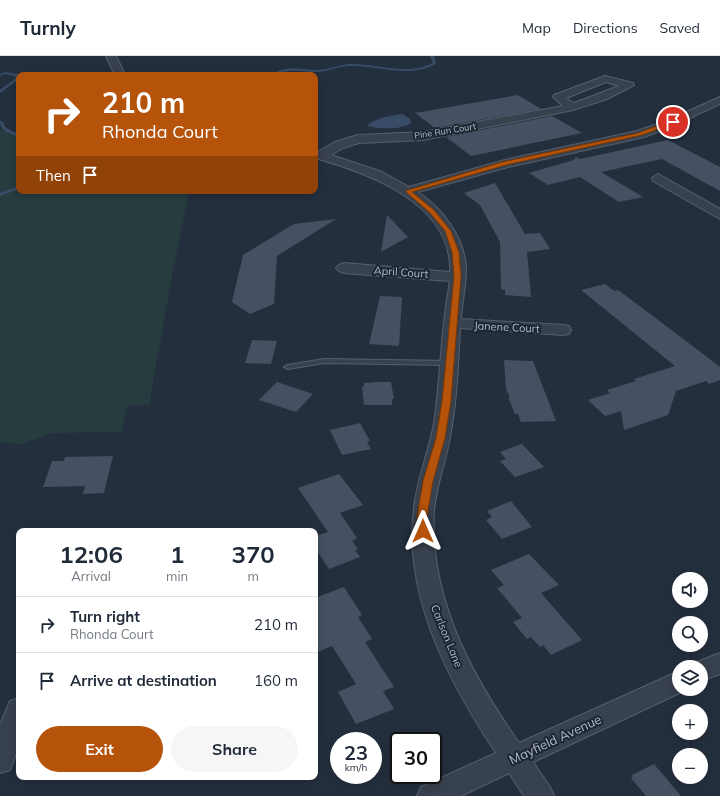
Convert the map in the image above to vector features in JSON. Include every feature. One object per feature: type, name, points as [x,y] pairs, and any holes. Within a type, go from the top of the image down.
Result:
[{"type":"street","points":[[111,56],[119,72]]},
{"type":"street","name":"Pine Run Court","points":[[318,155],[339,144],[358,139],[423,136],[572,107],[593,102],[629,85],[605,79],[558,97],[572,107]]},
{"type":"street","points":[[408,191],[505,164],[640,134],[673,122],[720,100]]},
{"type":"street","name":"Carlson Lane","points":[[318,155],[365,169],[408,191],[432,211],[448,231],[456,252],[457,276],[452,323],[450,363],[440,438],[428,481],[422,517],[425,560],[434,606],[456,663],[514,758],[540,796]]},
{"type":"street","points":[[658,178],[720,215]]},
{"type":"street","name":"April Court","points":[[344,268],[457,276]]},
{"type":"street","name":"Janene Court","points":[[452,323],[563,330]]},
{"type":"street","points":[[708,669],[720,663]]},
{"type":"street","name":"Mayfield Avenue","points":[[431,796],[672,685]]},
{"type":"street","points":[[0,761],[16,717]]},
{"type":"lane","points":[[288,367],[324,361],[450,363]]},
{"type":"green space","points":[[0,130],[16,134],[16,194],[188,194],[149,405],[128,406],[121,432],[52,433],[22,444],[0,442]]},
{"type":"water","points":[[402,114],[410,119],[411,123],[396,128],[377,128],[367,126],[378,119]]},
{"type":"building","points":[[518,95],[541,109],[435,128],[415,113]]},
{"type":"building","points":[[552,116],[582,133],[471,156],[446,137]]},
{"type":"building","points":[[668,140],[720,167],[720,191],[662,159],[601,172],[643,197],[619,202],[580,177],[548,185],[529,173],[574,160],[576,157],[580,159]]},
{"type":"building","points":[[495,183],[525,234],[540,233],[550,249],[527,252],[531,297],[505,295],[505,290],[501,289],[500,242],[480,205],[464,193]]},
{"type":"building","points":[[387,215],[408,237],[381,252]]},
{"type":"building","points":[[336,219],[277,256],[274,304],[250,314],[232,302],[243,255],[294,224]]},
{"type":"building","points":[[605,284],[614,291],[618,290],[720,367],[720,380],[709,384],[706,381],[676,391],[668,415],[624,430],[621,411],[605,416],[588,400],[610,393],[607,390],[636,381],[634,379],[675,366],[581,290]]},
{"type":"building","points":[[380,296],[402,297],[399,346],[369,344]]},
{"type":"building","points":[[252,340],[277,341],[271,364],[245,363]]},
{"type":"building","points":[[504,360],[533,361],[556,421],[521,422],[518,414],[515,414],[508,397],[510,397],[506,389]]},
{"type":"building","points":[[277,382],[313,394],[296,412],[259,400]]},
{"type":"building","points":[[391,382],[394,399],[392,399],[392,405],[364,405],[362,386],[364,387],[364,383]]},
{"type":"building","points":[[360,423],[370,441],[367,442],[371,449],[342,455],[330,430]]},
{"type":"building","points":[[522,444],[544,467],[515,477],[500,461],[506,459],[500,452]]},
{"type":"building","points":[[113,456],[104,493],[83,494],[85,486],[43,487],[52,461],[64,461],[65,457]]},
{"type":"building","points":[[339,474],[363,505],[340,513],[357,538],[352,541],[358,549],[355,550],[360,557],[329,569],[318,552],[318,535],[328,532],[298,488]]},
{"type":"building","points":[[511,501],[532,527],[502,539],[486,520],[492,517],[487,511]]},
{"type":"building","points":[[529,554],[559,585],[541,593],[582,640],[551,655],[543,645],[540,647],[531,637],[527,639],[513,622],[522,618],[497,588],[504,585],[491,570]]},
{"type":"building","points":[[344,587],[362,615],[358,617],[372,639],[365,642],[394,687],[383,691],[394,709],[356,724],[338,692],[356,684],[332,646],[318,652],[318,597]]},
{"type":"building","points":[[654,764],[681,796],[646,796],[631,778],[633,776],[632,775]]},
{"type":"waterway","points":[[278,72],[290,69],[321,71],[350,65],[394,70],[416,70],[426,68],[435,63],[432,56]]},
{"type":"waterway","points":[[0,75],[5,73],[16,75]]},
{"type":"waterway","points":[[0,92],[16,80]]},
{"type":"waterway","points":[[0,122],[4,129],[16,135]]},
{"type":"waterway","points":[[0,195],[16,188]]},
{"type":"route","points":[[423,531],[422,517],[428,481],[440,438],[446,401],[457,276],[456,252],[448,231],[432,211],[408,191],[480,170],[640,134],[673,122]]}]
